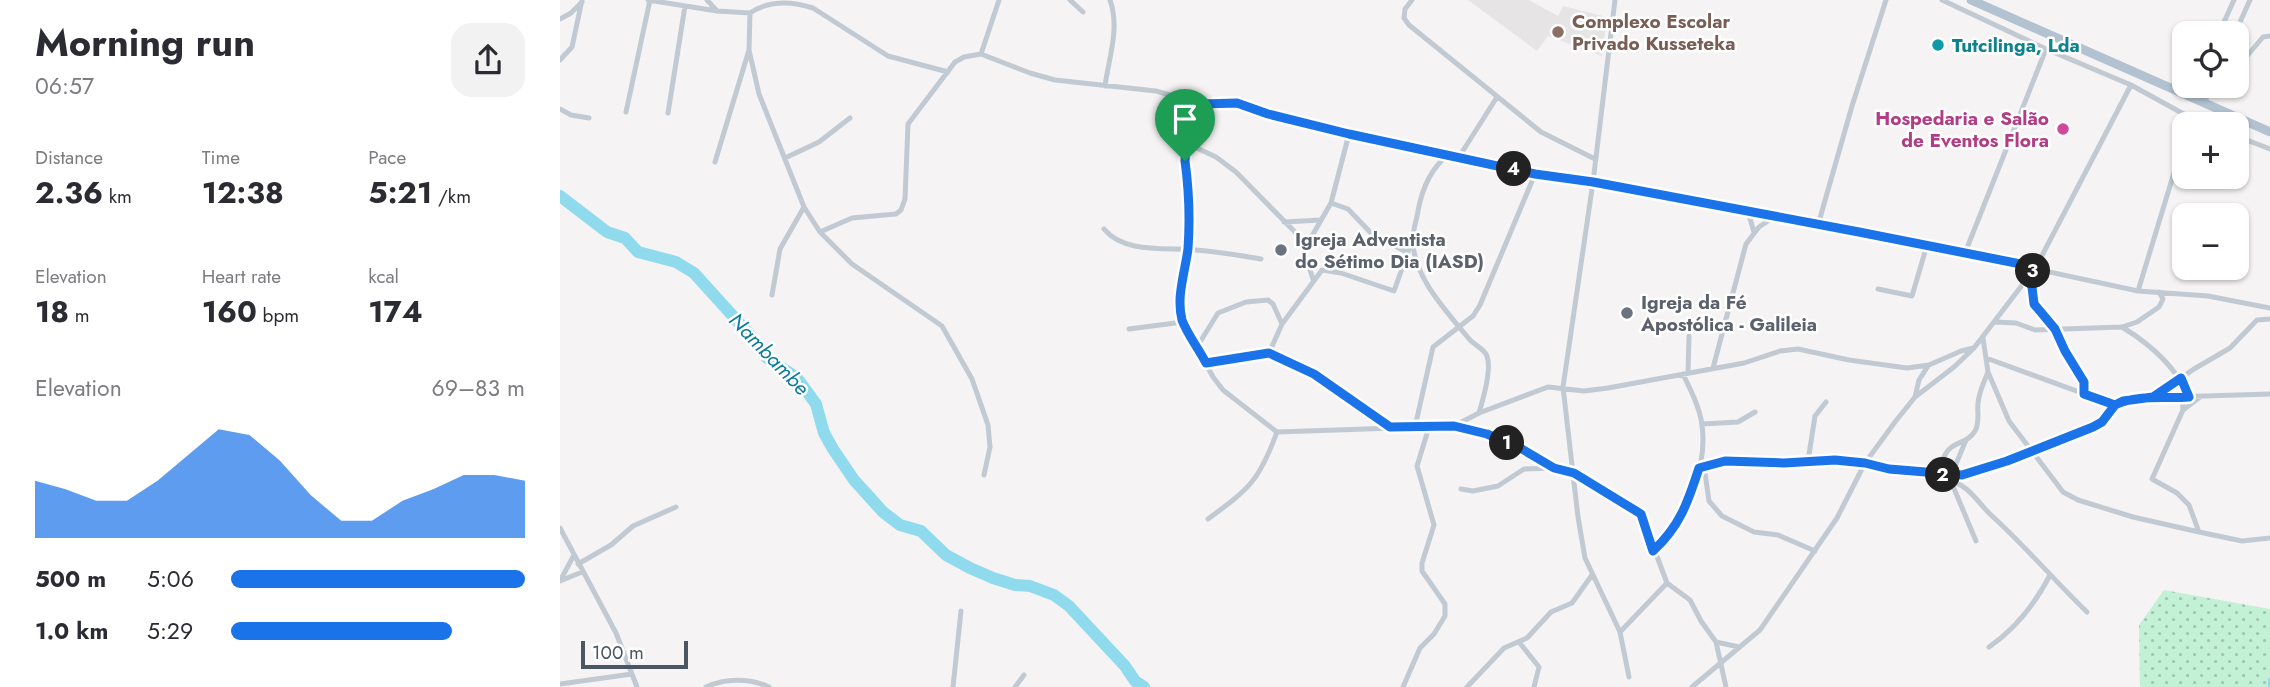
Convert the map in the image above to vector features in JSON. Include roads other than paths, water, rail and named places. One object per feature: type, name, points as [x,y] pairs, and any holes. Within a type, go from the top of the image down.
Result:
[{"type":"main road","points":[[1971,0],[2172,89]]},
{"type":"main road","points":[[2193,98],[2270,132]]},
{"type":"street","points":[[626,112],[649,0],[717,11],[750,13],[770,2],[800,4],[813,8],[888,56],[948,72]]},
{"type":"street","points":[[707,0],[717,11]]},
{"type":"street","points":[[981,54],[999,0]]},
{"type":"street","points":[[1070,0],[1083,12]]},
{"type":"street","points":[[1105,86],[1114,43],[1115,20],[1110,0]]},
{"type":"street","points":[[1412,0],[1405,9],[1404,18],[1409,25],[1541,132],[1595,159]]},
{"type":"street","points":[[1615,0],[1593,182],[1563,387],[1578,517],[1586,558],[1620,632],[1629,677]]},
{"type":"street","points":[[1818,225],[1886,0]]},
{"type":"street","points":[[1942,0],[2131,85],[2175,112]]},
{"type":"street","points":[[2224,21],[2233,0],[2248,3],[2240,21]]},
{"type":"street","points":[[560,19],[572,13],[582,1]]},
{"type":"street","points":[[560,60],[572,47],[582,1]]},
{"type":"street","points":[[668,113],[685,6]]},
{"type":"street","points":[[750,13],[749,50],[759,94],[804,207],[820,232],[852,264],[942,326],[972,379],[988,425],[990,447],[984,475]]},
{"type":"street","points":[[2249,54],[2263,37],[2270,36]]},
{"type":"street","points":[[1965,253],[2046,49]]},
{"type":"street","points":[[715,162],[749,50]]},
{"type":"street","points":[[820,232],[852,218],[896,214],[901,210],[905,199],[908,124],[948,72],[964,57],[981,54],[1055,80],[1126,86],[1156,91],[1201,104],[1237,103],[1268,114],[1349,134],[1535,174],[1593,182],[1774,216],[2036,267],[2138,290],[2208,296],[2270,308]]},
{"type":"street","points":[[1692,687],[1760,630],[1774,613],[1837,518],[1865,463],[1915,397],[1974,348],[2027,280],[2131,85]]},
{"type":"street","points":[[1459,157],[1497,97]]},
{"type":"street","points":[[2204,103],[2206,98]]},
{"type":"street","points":[[1201,104],[1186,143],[1188,249],[1181,286],[1183,322],[1223,390],[1277,432],[1454,426],[1487,434],[1522,449],[1554,468]]},
{"type":"street","points":[[560,109],[571,115],[589,118]]},
{"type":"street","points":[[785,158],[819,142],[850,118]]},
{"type":"street","points":[[1313,279],[1305,248],[1331,203],[1349,134]]},
{"type":"street","points":[[2249,141],[2270,149]]},
{"type":"street","points":[[1186,143],[1216,157],[1236,172],[1305,248]]},
{"type":"street","points":[[1269,353],[1282,324],[1322,270],[1394,291],[1413,238],[1420,203],[1432,170],[1448,155]]},
{"type":"street","points":[[1415,427],[1433,347],[1473,316],[1480,305],[1535,174]]},
{"type":"street","points":[[2138,290],[2172,179]]},
{"type":"street","points":[[1331,203],[1348,209],[1371,233],[1408,253]]},
{"type":"street","points":[[772,295],[780,249],[804,207]]},
{"type":"street","points":[[1748,211],[1754,232]]},
{"type":"street","points":[[1713,369],[1746,244],[1754,232],[1774,216]]},
{"type":"street","points":[[1284,222],[1321,220]]},
{"type":"street","points":[[1104,229],[1112,238],[1138,246],[1188,249],[1261,259]]},
{"type":"street","points":[[1413,238],[1417,262],[1435,298],[1472,342],[1486,353],[1488,362],[1479,413]]},
{"type":"street","points":[[1878,289],[1912,296],[1927,246]]},
{"type":"street","points":[[2027,280],[2032,287],[2034,304],[2055,329],[2084,382],[2084,394]]},
{"type":"street","points":[[1995,322],[2016,323],[2035,330],[2122,327],[2137,322],[2162,303],[2159,292]]},
{"type":"street","points":[[1197,347],[1218,313],[1246,302],[1268,300],[1273,304],[1282,324]]},
{"type":"street","points":[[2254,305],[2257,320]]},
{"type":"street","points":[[2153,397],[2230,348],[2257,320],[2270,319]]},
{"type":"street","points":[[1129,329],[1183,322]]},
{"type":"street","points":[[2137,322],[2138,337]]},
{"type":"street","points":[[2122,327],[2138,337],[2181,378],[2185,397],[2183,410],[2152,479],[2177,493],[2189,505],[2199,532]]},
{"type":"street","points":[[1689,336],[1685,374],[1702,424],[1702,467],[1709,501],[1722,516],[1754,532],[1786,537],[1815,551]]},
{"type":"street","points":[[1983,338],[1989,372],[2009,421],[2063,492],[2078,500],[2133,517],[2199,532],[2242,541],[2270,538]]},
{"type":"street","points":[[1454,426],[1536,389],[1563,387],[1584,391],[1744,363],[1780,351],[1798,349],[1907,368],[1929,365],[1974,348]]},
{"type":"street","points":[[1206,363],[1269,353],[1314,374],[1390,427]]},
{"type":"street","points":[[1986,358],[2115,405]]},
{"type":"street","points":[[1915,397],[1919,380],[1929,365]]},
{"type":"street","points":[[1949,477],[1966,440],[1977,426],[1978,401],[1989,372]]},
{"type":"street","points":[[1702,467],[1725,461],[1784,463],[1835,460],[1949,477],[1968,474],[2033,451],[2102,422],[2115,405],[2123,401],[2153,397],[2270,394]]},
{"type":"street","points":[[2183,410],[2200,397]]},
{"type":"street","points":[[1808,461],[1815,416],[1826,402]]},
{"type":"street","points":[[1702,424],[1738,422],[1755,412]]},
{"type":"street","points":[[1403,687],[1420,648],[1434,634],[1445,616],[1445,604],[1422,571],[1434,525],[1417,466],[1429,427]]},
{"type":"street","points":[[1208,519],[1251,486],[1262,470],[1277,432]]},
{"type":"street","points":[[1966,440],[1952,445],[1942,463],[1976,541]]},
{"type":"street","points":[[1653,551],[1668,538],[1679,522],[1702,467]]},
{"type":"street","points":[[1461,489],[1473,491],[1498,486],[1524,469],[1554,468],[1574,473],[1641,514],[1667,583],[1690,600],[1716,642],[1726,687]]},
{"type":"street","points":[[1949,477],[1966,488],[2010,531],[2087,612]]},
{"type":"street","points":[[578,564],[611,545],[633,526],[676,507]]},
{"type":"street","points":[[560,528],[616,633],[637,687]]},
{"type":"street","points":[[574,555],[560,581],[582,572]]},
{"type":"street","points":[[1467,687],[1504,648],[1534,633],[1551,612],[1572,603],[1592,575]]},
{"type":"street","points":[[1989,647],[2002,638],[2035,603],[2050,575]]},
{"type":"street","points":[[1620,632],[1667,583]]},
{"type":"street","points":[[953,687],[961,611]]},
{"type":"street","points":[[1519,642],[1539,667],[1534,687]]},
{"type":"street","points":[[1716,642],[1739,647]]},
{"type":"street","points":[[560,684],[632,674]]},
{"type":"street","points":[[1015,687],[1024,675]]},
{"type":"street","points":[[706,687],[725,680],[769,687]]},
{"type":"waterway","name":"Nambambe","points":[[560,196],[607,232],[625,238],[638,252],[676,262],[694,273],[751,336],[767,358],[797,378],[816,404],[824,433],[833,449],[854,480],[883,512],[900,525],[921,531],[946,555],[970,568],[993,578],[1015,585],[1030,586],[1054,595],[1069,606],[1125,666],[1135,681],[1144,687]]},
{"type":"waterway","points":[[2269,679],[2269,687]]},
{"type":"place","name":"Complexo Escolar Privado Kusseteka","points":[[1558,32]]},
{"type":"place","name":"Tutcilinga, Lda","points":[[1938,45]]},
{"type":"place","name":"Hospedaria e Salão de Eventos Flora","points":[[2063,129]]},
{"type":"place","name":"Igreja Adventista do Sétimo Dia (IASD)","points":[[1281,250]]},
{"type":"place","name":"Igreja da Fé Apostólica - Galileia","points":[[1627,313]]}]
